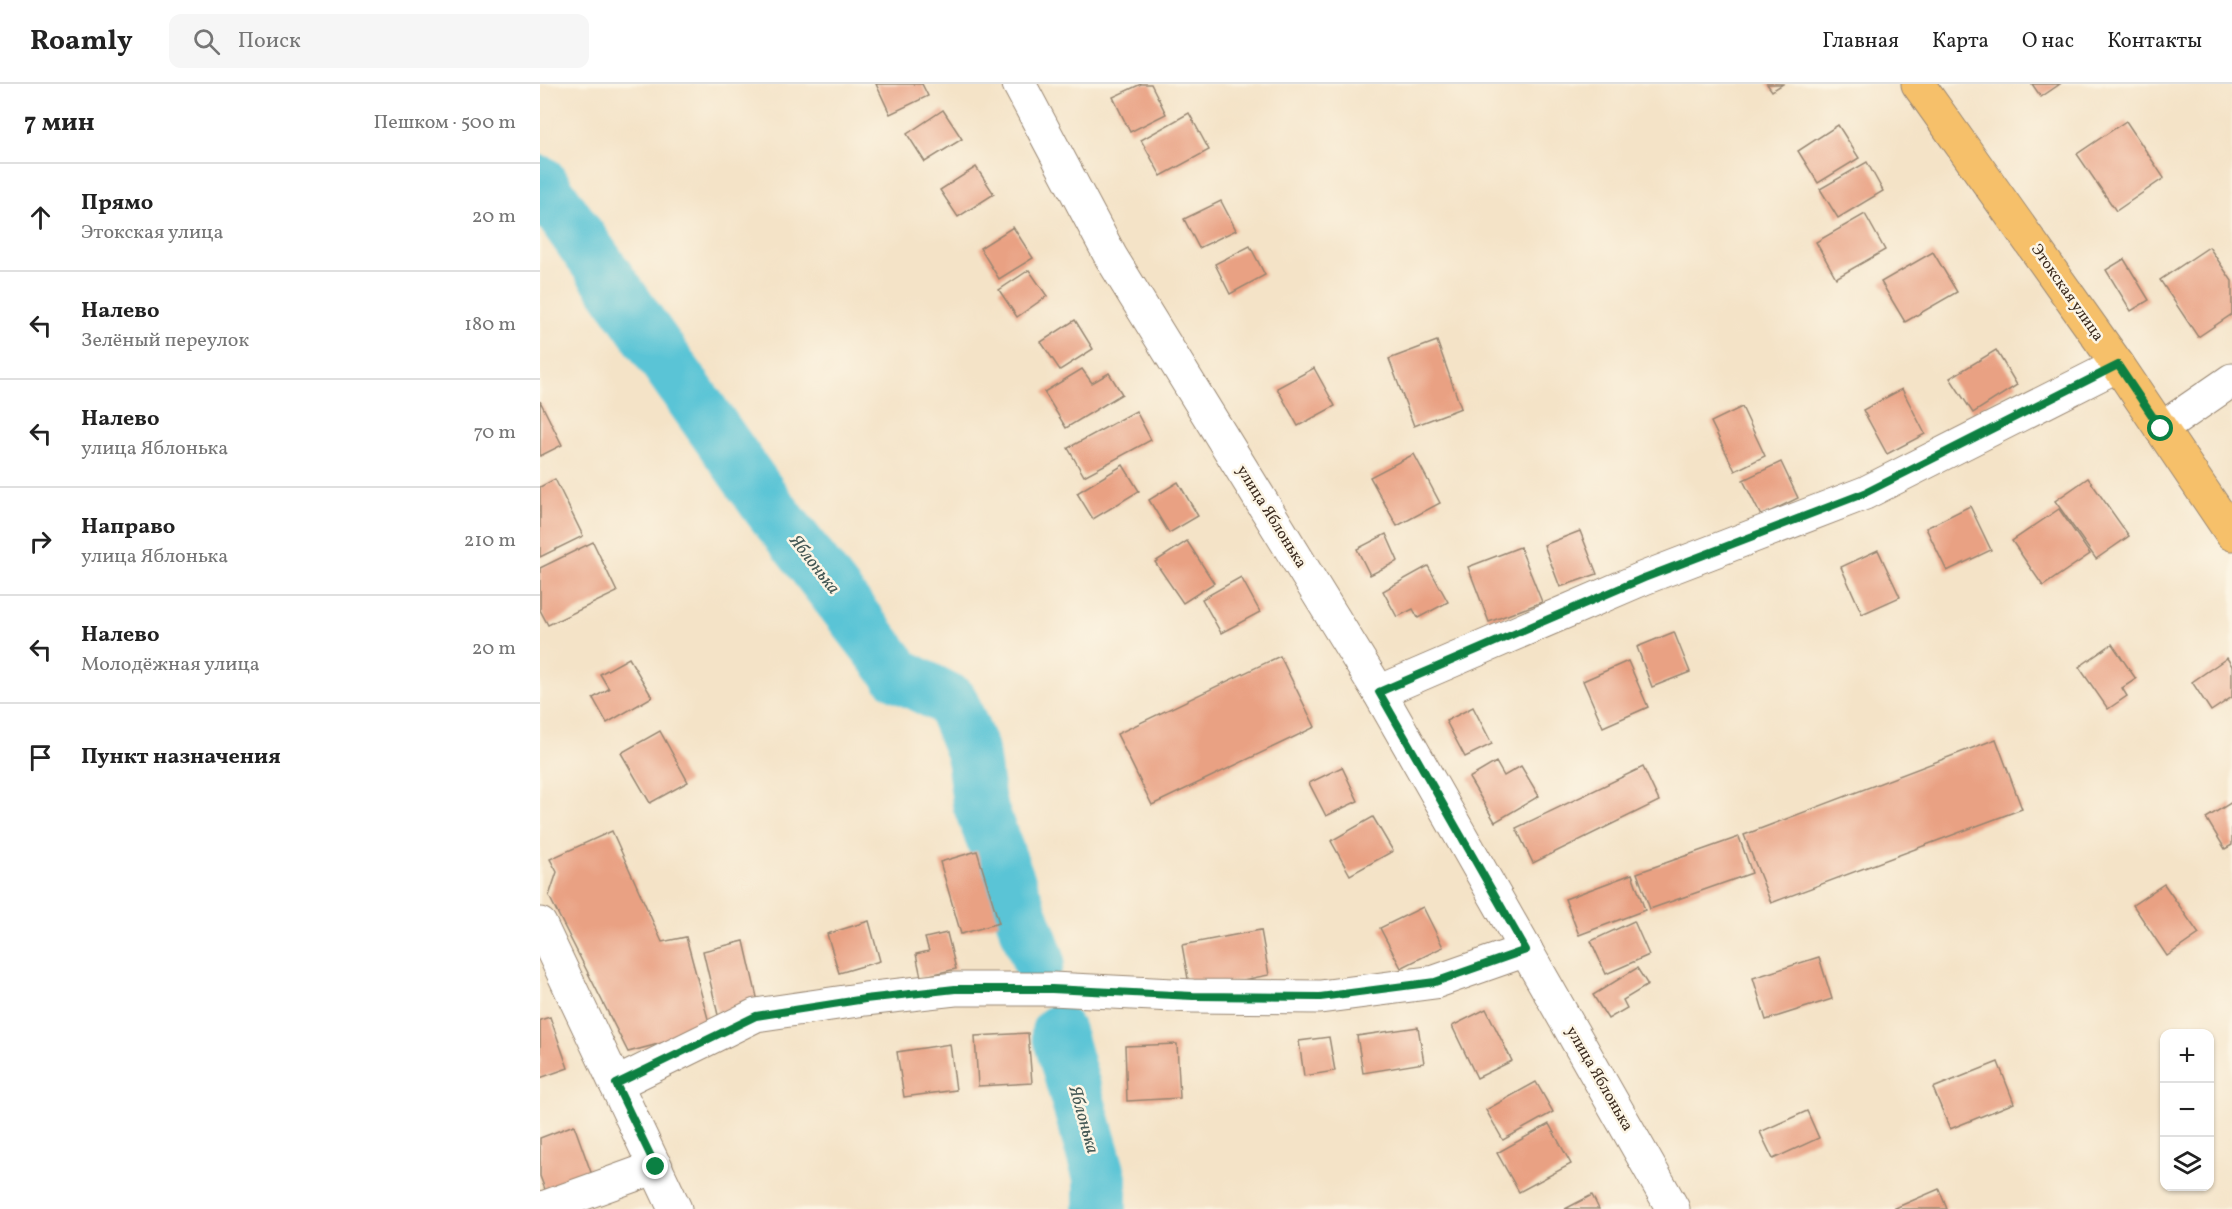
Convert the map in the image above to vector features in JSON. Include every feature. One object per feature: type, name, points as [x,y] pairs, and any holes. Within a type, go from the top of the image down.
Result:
[{"type":"main road","name":"Этокская улица","points":[[1918,84],[2118,365],[2232,534]]},
{"type":"street","name":"улица Яблонька","points":[[1019,84],[1111,257],[1379,692],[1673,1209]]},
{"type":"street","points":[[1379,692],[1644,578],[1865,493],[2118,365]]},
{"type":"street","points":[[2161,429],[2232,380]]},
{"type":"street","points":[[540,924],[675,1209]]},
{"type":"street","points":[[616,1084],[756,1016],[832,1004],[955,989],[1052,989],[1193,996],[1320,997],[1435,982],[1526,950]]},
{"type":"street","points":[[540,1209],[656,1167]]},
{"type":"building","points":[[876,84],[922,84],[928,96],[890,114]]},
{"type":"building","points":[[1141,84],[1151,84],[1166,114],[1130,132],[1113,97]]},
{"type":"building","points":[[1767,84],[1783,84],[1772,91]]},
{"type":"building","points":[[2032,84],[2060,84],[2041,97]]},
{"type":"building","points":[[943,110],[962,139],[925,162],[907,134]]},
{"type":"building","points":[[1189,113],[1209,150],[1161,176],[1141,140]]},
{"type":"building","points":[[2126,121],[2164,178],[2116,211],[2077,154]]},
{"type":"building","points":[[1838,125],[1859,158],[1818,183],[1798,151]]},
{"type":"building","points":[[1867,162],[1883,191],[1838,218],[1820,189]]},
{"type":"building","points":[[976,167],[994,194],[958,217],[940,190]]},
{"type":"building","points":[[1221,201],[1236,230],[1199,248],[1184,219]]},
{"type":"building","points":[[1865,214],[1885,250],[1836,278],[1816,242]]},
{"type":"building","points":[[1013,227],[1033,258],[999,279],[980,248]]},
{"type":"building","points":[[1250,246],[1265,275],[1230,294],[1215,264]]},
{"type":"building","points":[[2209,247],[2232,281],[2232,314],[2198,337],[2160,280]]},
{"type":"building","points":[[1933,252],[1957,292],[1905,322],[1881,282]]},
{"type":"building","points":[[2124,259],[2149,300],[2131,311],[2106,270]]},
{"type":"building","points":[[1029,270],[1047,296],[1017,317],[999,290]]},
{"type":"building","points":[[1075,320],[1093,349],[1060,370],[1041,342]]},
{"type":"building","points":[[1437,341],[1461,408],[1414,426],[1389,359]]},
{"type":"building","points":[[1996,350],[2017,385],[1973,413],[1950,378]]},
{"type":"building","points":[[1314,368],[1335,406],[1298,426],[1277,388]]},
{"type":"building","points":[[1082,369],[1092,383],[1109,373],[1122,394],[1066,428],[1044,392]]},
{"type":"building","points":[[1902,389],[1925,434],[1887,454],[1863,410]]},
{"type":"building","points":[[540,401],[562,445],[540,456]]},
{"type":"building","points":[[1742,407],[1765,456],[1735,471],[1711,422]]},
{"type":"building","points":[[1136,411],[1151,440],[1084,476],[1068,448]]},
{"type":"building","points":[[1414,454],[1440,503],[1397,526],[1370,477]]},
{"type":"building","points":[[1781,462],[1798,498],[1761,516],[1743,480]]},
{"type":"building","points":[[1123,465],[1139,491],[1093,519],[1077,493]]},
{"type":"building","points":[[2088,478],[2129,536],[2096,559],[2055,501]]},
{"type":"building","points":[[555,479],[583,536],[540,557],[540,487]]},
{"type":"building","points":[[1178,482],[1198,516],[1169,533],[1149,500]]},
{"type":"building","points":[[1970,506],[1991,550],[1947,571],[1926,528]]},
{"type":"building","points":[[2059,509],[2090,554],[2043,586],[2012,541]]},
{"type":"building","points":[[1580,531],[1597,574],[1560,587],[1544,545]]},
{"type":"building","points":[[1386,534],[1398,561],[1370,575],[1357,549]]},
{"type":"building","points":[[1187,541],[1214,583],[1183,603],[1155,562]]},
{"type":"building","points":[[593,542],[617,592],[548,625],[540,610],[540,568]]},
{"type":"building","points":[[1520,547],[1542,602],[1489,622],[1468,567]]},
{"type":"building","points":[[1878,550],[1900,597],[1862,614],[1841,567]]},
{"type":"building","points":[[1428,566],[1448,602],[1418,618],[1413,609],[1397,617],[1383,591]]},
{"type":"building","points":[[1241,577],[1260,612],[1221,633],[1202,599]]},
{"type":"building","points":[[1674,632],[1690,672],[1652,687],[1637,647]]},
{"type":"building","points":[[2112,644],[2136,679],[2122,688],[2127,696],[2108,709],[2079,667]]},
{"type":"building","points":[[1280,656],[1315,727],[1152,805],[1117,734]]},
{"type":"building","points":[[629,658],[652,697],[607,723],[593,698],[609,689],[600,674]]},
{"type":"building","points":[[2227,658],[2232,666],[2232,697],[2211,711],[2192,682]]},
{"type":"building","points":[[1628,661],[1648,707],[1603,727],[1583,681]]},
{"type":"building","points":[[1473,707],[1492,744],[1465,757],[1446,721]]},
{"type":"building","points":[[660,731],[688,782],[650,803],[621,753]]},
{"type":"building","points":[[1996,739],[2022,809],[1771,903],[1744,835]]},
{"type":"building","points":[[1496,762],[1504,776],[1521,766],[1539,796],[1495,822],[1469,778]]},
{"type":"building","points":[[1342,767],[1358,801],[1326,816],[1309,783]]},
{"type":"building","points":[[1643,767],[1659,801],[1533,863],[1516,828]]},
{"type":"building","points":[[2232,802],[2232,845],[2225,849],[2206,818]]},
{"type":"building","points":[[1373,817],[1393,851],[1350,875],[1331,841]]},
{"type":"building","points":[[612,831],[662,942],[686,937],[711,1030],[628,1052],[549,896],[557,872],[550,859]]},
{"type":"building","points":[[1739,837],[1752,873],[1650,909],[1637,873]]},
{"type":"building","points":[[977,851],[999,923],[961,934],[940,862]]},
{"type":"building","points":[[1632,874],[1645,910],[1579,935],[1565,899]]},
{"type":"building","points":[[2164,884],[2199,934],[2167,956],[2133,905]]},
{"type":"building","points":[[1423,907],[1443,947],[1401,968],[1380,928]]},
{"type":"building","points":[[869,921],[880,961],[839,973],[827,934]]},
{"type":"building","points":[[1634,921],[1649,955],[1606,974],[1591,941]]},
{"type":"building","points":[[1261,930],[1269,975],[1190,990],[1182,945]]},
{"type":"building","points":[[947,933],[956,969],[921,977],[916,954],[929,951],[925,938]]},
{"type":"building","points":[[744,941],[759,1006],[718,1015],[703,951]]},
{"type":"building","points":[[1819,957],[1832,999],[1766,1020],[1753,978]]},
{"type":"building","points":[[1637,968],[1648,985],[1623,1000],[1627,1008],[1608,1019],[1593,995]]},
{"type":"building","points":[[1486,1009],[1512,1061],[1477,1078],[1452,1026]]},
{"type":"building","points":[[550,1017],[568,1068],[540,1078],[540,1020]]},
{"type":"building","points":[[1418,1027],[1424,1063],[1363,1073],[1357,1036]]},
{"type":"building","points":[[1028,1033],[1032,1083],[978,1086],[975,1036]]},
{"type":"building","points":[[1329,1037],[1335,1071],[1304,1076],[1299,1041]]},
{"type":"building","points":[[950,1044],[956,1090],[904,1097],[897,1052]]},
{"type":"building","points":[[1177,1044],[1180,1098],[1127,1101],[1125,1046]]},
{"type":"building","points":[[1998,1062],[2014,1103],[1950,1129],[1933,1088]]},
{"type":"building","points":[[1536,1082],[1553,1112],[1503,1140],[1486,1110]]},
{"type":"building","points":[[1807,1111],[1819,1138],[1773,1159],[1760,1132]]},
{"type":"building","points":[[1549,1124],[1571,1164],[1519,1192],[1497,1153]]},
{"type":"building","points":[[574,1125],[592,1175],[546,1192],[540,1176],[540,1138]]},
{"type":"building","points":[[1939,1189],[1947,1209],[1893,1209]]},
{"type":"building","points":[[1592,1195],[1599,1209],[1565,1209]]},
{"type":"waterway","name":"Яблонька","points":[[540,182],[768,506],[898,674],[951,701],[972,751],[979,803],[1038,959]]},
{"type":"waterway","name":"Яблонька","points":[[1058,1032],[1100,1178],[1100,1209]]},
{"type":"route","points":[[656,1167],[616,1084],[756,1016],[865,999],[955,989],[1052,989],[1193,996],[1320,997],[1435,982],[1526,950],[1379,692],[1644,578],[1865,493],[2118,365],[2161,429]]}]
